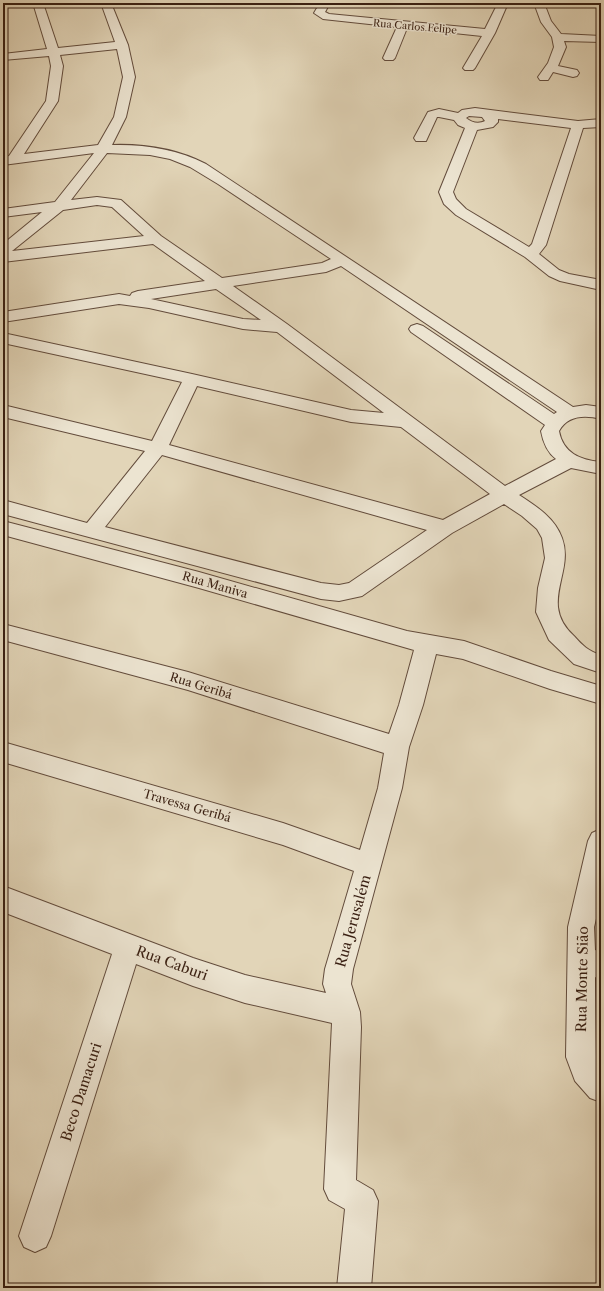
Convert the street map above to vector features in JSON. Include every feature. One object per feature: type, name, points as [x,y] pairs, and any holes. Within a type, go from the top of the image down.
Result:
[{"type":"street","points":[[6,164],[52,101],[57,66],[38,3]]},
{"type":"street","points":[[3,252],[60,205],[100,153],[120,117],[129,76],[122,45],[106,3]]},
{"type":"street","name":"Rua Carlos Felipe","points":[[325,3],[319,13],[327,17],[489,33]]},
{"type":"street","points":[[469,68],[489,33],[503,3]]},
{"type":"street","points":[[539,3],[546,22],[558,37],[560,47],[549,69],[576,71]]},
{"type":"street","points":[[389,58],[403,25]]},
{"type":"street","points":[[558,37],[601,39]]},
{"type":"street","points":[[3,57],[122,45]]},
{"type":"street","points":[[421,138],[432,115],[439,114],[460,117],[470,112],[488,118],[601,130]]},
{"type":"street","points":[[460,117],[464,123],[472,126],[482,126],[488,118]]},
{"type":"street","points":[[577,128],[601,124]]},
{"type":"street","points":[[472,126],[446,192],[449,201],[461,212],[530,254],[554,273],[564,278],[601,286]]},
{"type":"street","points":[[530,254],[539,245],[577,128]]},
{"type":"street","points":[[6,164],[133,149],[165,154],[194,164],[240,191],[570,413]]},
{"type":"street","points":[[100,153],[156,162],[181,170],[224,197],[339,276]]},
{"type":"street","points":[[224,197],[240,191]]},
{"type":"street","points":[[3,213],[97,201],[116,203],[156,239],[281,327],[404,421],[439,445],[504,495],[529,511],[544,524],[552,538],[555,558],[548,588],[547,612],[557,634],[582,658],[601,664]]},
{"type":"street","points":[[3,257],[156,239]]},
{"type":"street","points":[[3,317],[326,267],[342,260]]},
{"type":"street","points":[[119,299],[149,303],[243,324],[281,327]]},
{"type":"street","points":[[404,320],[555,423]]},
{"type":"street","points":[[3,338],[192,379],[351,416],[404,421]]},
{"type":"street","points":[[91,531],[158,448],[192,379]]},
{"type":"street","points":[[3,411],[158,448],[445,528]]},
{"type":"street","points":[[601,413],[588,411],[570,413],[563,416],[555,423],[550,431],[552,443],[556,449],[570,460],[601,468]]},
{"type":"street","points":[[3,507],[338,594],[355,590],[445,528],[570,460]]},
{"type":"street","name":"Rua Maniva","points":[[3,528],[192,578],[407,640],[464,650],[550,680],[601,695]]},
{"type":"street","name":"Rua Geribá","points":[[3,632],[188,681],[398,747]]},
{"type":"street","name":"Rua Jerusalém","points":[[354,1288],[362,1201],[340,1189],[347,1027],[346,1012],[337,984],[339,969],[390,788],[398,747],[412,705],[427,644]]},
{"type":"street","name":"Travessa Geribá","points":[[3,752],[282,834],[369,865]]},
{"type":"street","name":"Rua Monte Sião","points":[[593,1079],[581,1057],[591,962],[580,927],[601,841]]},
{"type":"street","name":"Rua Caburi","points":[[3,899],[193,972],[245,989],[346,1012]]},
{"type":"street","name":"Beco Damacuri","points":[[35,1236],[128,947]]}]
